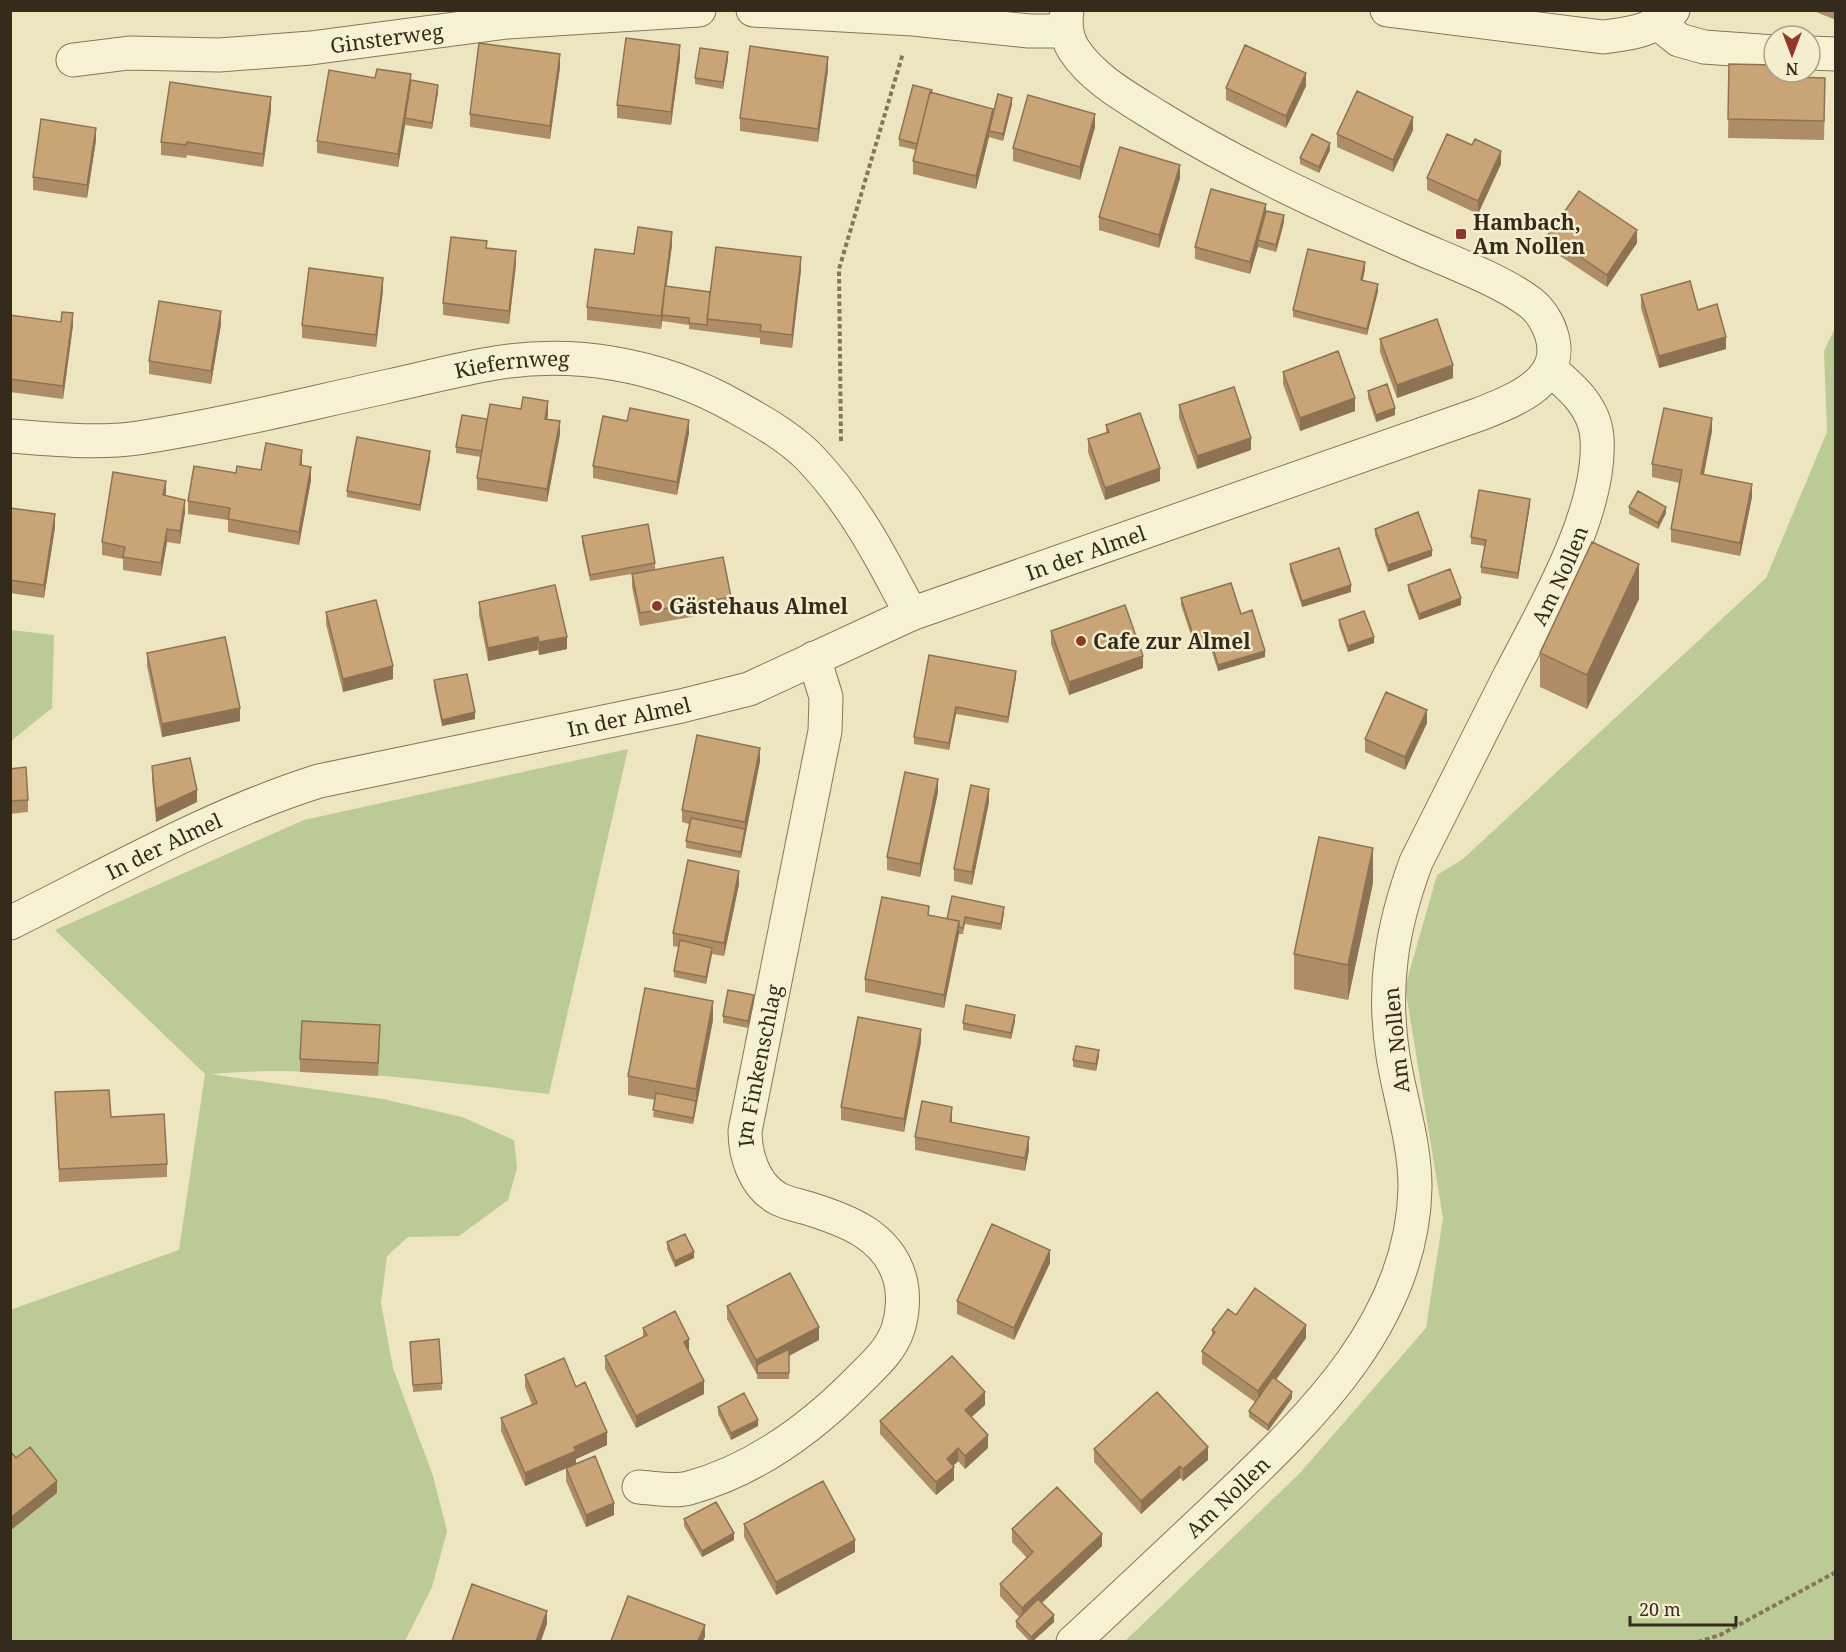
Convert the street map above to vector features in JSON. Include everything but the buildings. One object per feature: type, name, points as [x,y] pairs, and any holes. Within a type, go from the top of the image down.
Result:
[{"type":"street","name":"Ginsterweg","points":[[73,60],[129,53],[219,55],[311,48],[507,22],[699,10]]},
{"type":"street","points":[[753,10],[913,19],[1029,31],[1066,21],[1073,48],[1092,70],[1114,90],[1171,125],[1235,161],[1332,209],[1499,285],[1533,304],[1548,326],[1554,344],[1550,369]]},
{"type":"street","points":[[1388,10],[1603,37],[1635,33],[1666,17],[1679,40],[1704,47],[1762,51]]},
{"type":"street","name":"Kiefernweg","points":[[10,436],[89,440],[136,438],[213,424],[486,364],[538,358],[594,359],[650,369],[710,392],[766,424],[807,455],[842,496],[873,540],[911,614]]},
{"type":"street","name":"In der Almel","points":[[10,923],[242,808],[293,789],[319,781],[681,706],[749,688],[911,614],[1480,414],[1514,400],[1537,386],[1550,369]]},
{"type":"street","name":"Am Nollen","points":[[1073,1641],[1294,1433],[1335,1386],[1366,1343],[1398,1275],[1411,1234],[1415,1186],[1411,1147],[1392,1045],[1388,1005],[1390,952],[1399,906],[1416,862],[1560,575],[1584,517],[1595,469],[1597,437],[1591,414],[1579,395],[1550,369]]},
{"type":"street","name":"Im Finkenschlag","points":[[639,1487],[685,1489],[719,1478],[760,1458],[801,1432],[844,1395],[885,1354],[898,1328],[903,1301],[900,1278],[886,1251],[862,1229],[848,1221],[777,1198],[756,1177],[747,1158],[745,1143],[745,1131],[825,731],[826,697],[814,658]]},
{"type":"path","points":[[842,496],[839,269],[913,19]]},
{"type":"path","points":[[1698,1641],[1720,1635],[1836,1572]]},
{"type":"green space","points":[[1835,328],[1835,1641],[1124,1642],[1300,1473],[1426,1328],[1443,1218],[1405,987],[1437,875],[1463,859],[1766,578],[1827,432],[1824,351]]},
{"type":"green space","points":[[11,630],[54,635],[52,708],[11,741]]},
{"type":"green space","points":[[628,749],[549,1094],[337,1073],[252,1071],[210,1074],[383,1099],[462,1117],[514,1140],[517,1168],[508,1200],[459,1236],[408,1237],[387,1256],[381,1303],[393,1368],[433,1476],[447,1531],[432,1587],[405,1641],[11,1641],[10,1310],[179,1250],[205,1074],[55,930],[304,820]]},
{"type":"place","name":"Hambach, Am Nollen","points":[[1461,234]]},
{"type":"place","name":"Gästehaus Almel","points":[[657,606]]},
{"type":"place","name":"Cafe zur Almel","points":[[1081,641]]}]
